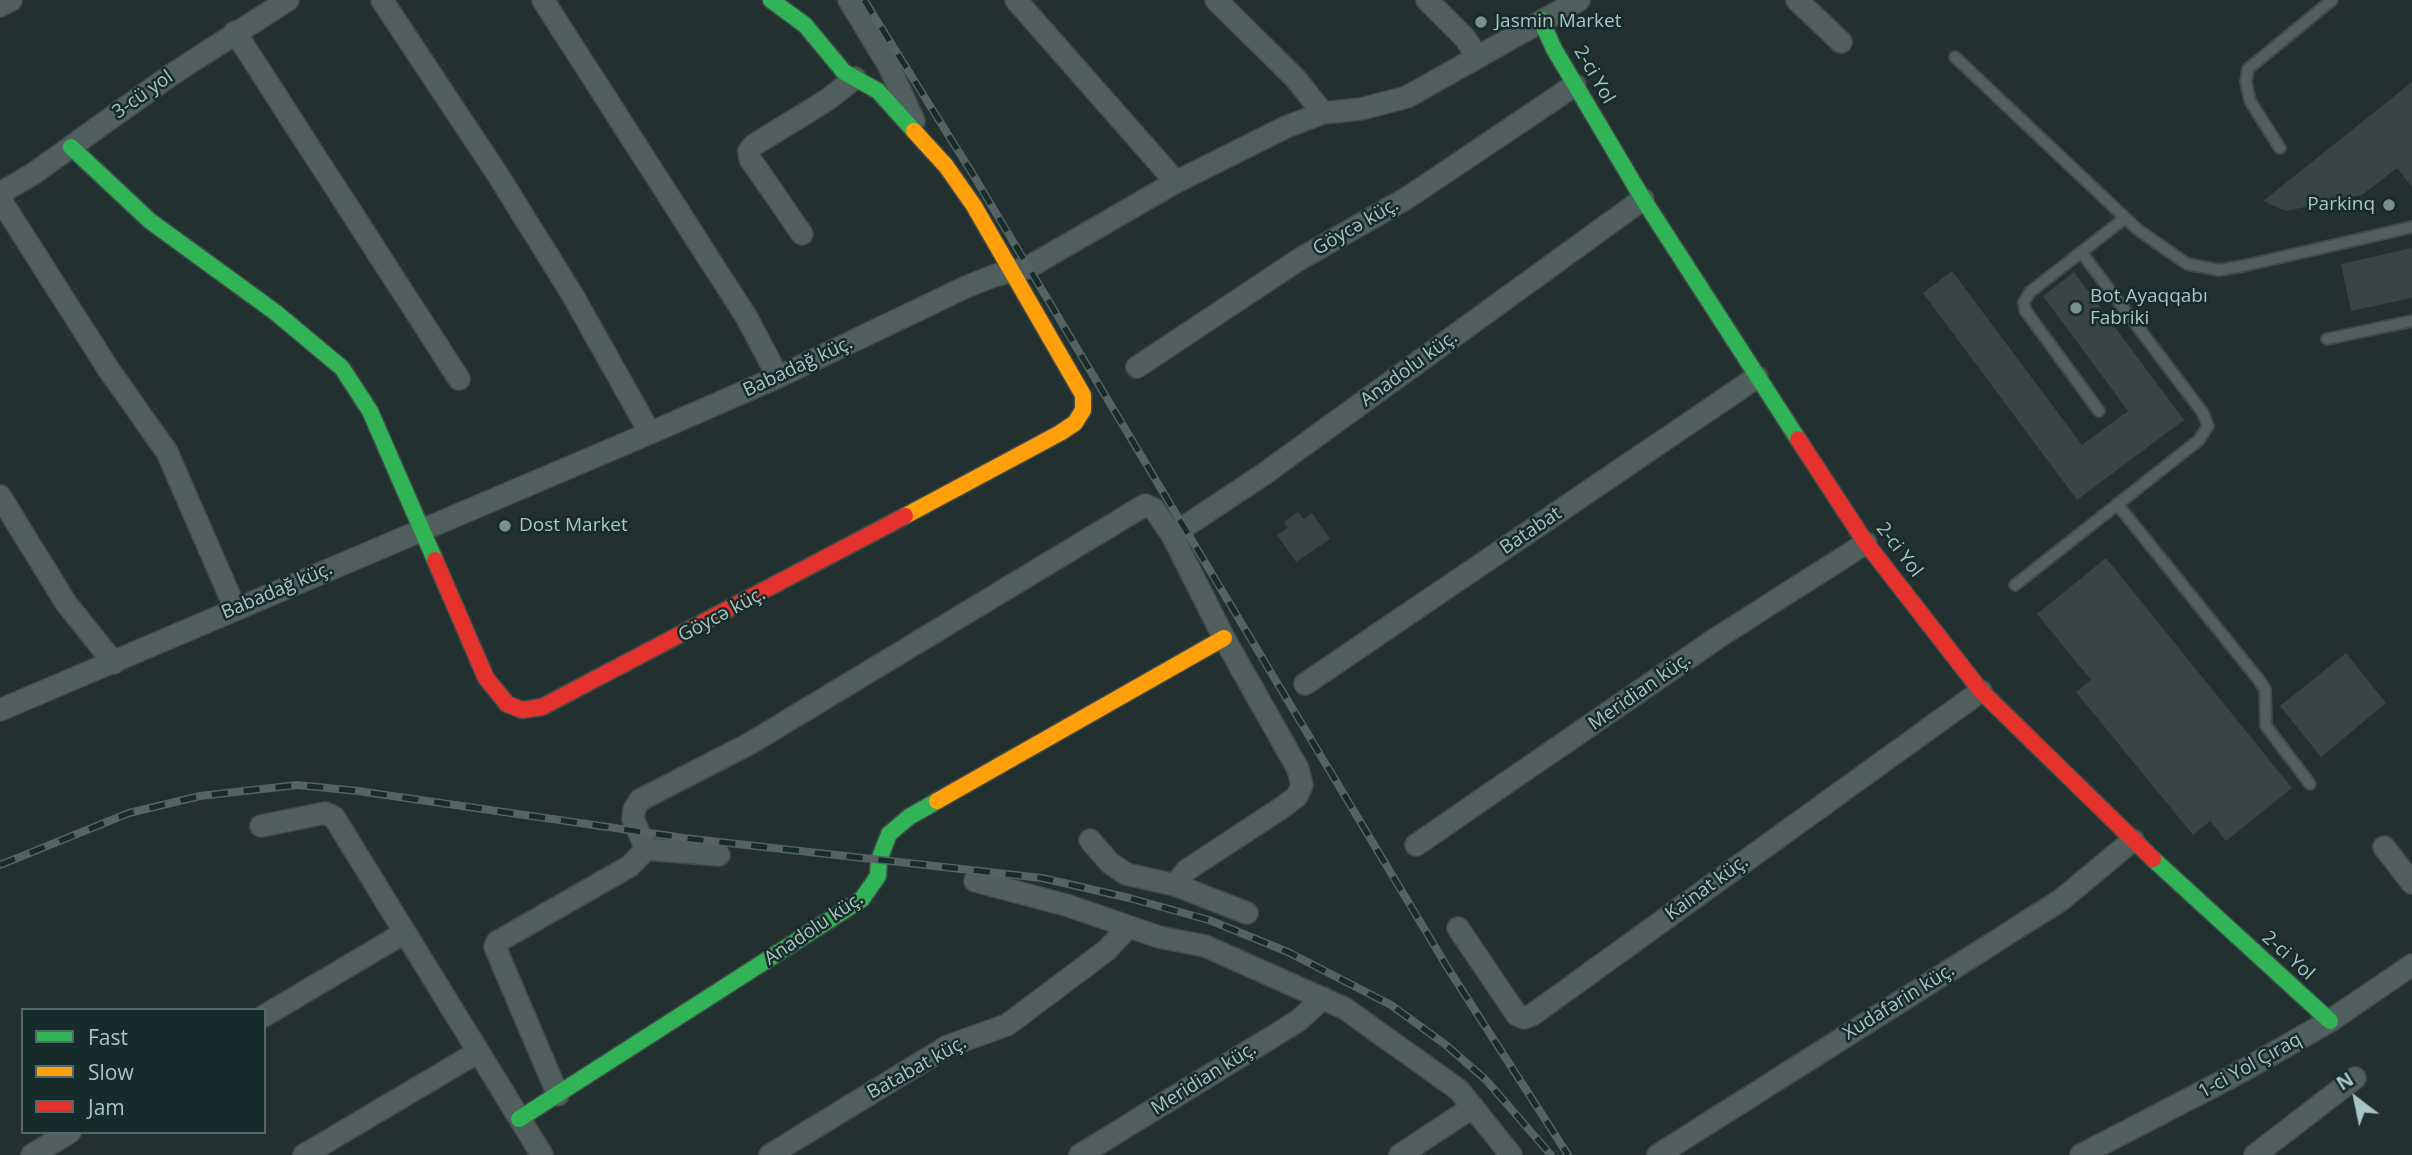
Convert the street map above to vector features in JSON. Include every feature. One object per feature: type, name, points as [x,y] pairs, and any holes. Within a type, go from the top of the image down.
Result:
[{"type":"street","points":[[0,6],[10,0]]},
{"type":"street","name":"3-cü yol","points":[[0,193],[71,147],[235,32],[288,0]]},
{"type":"street","points":[[382,0],[572,294],[650,433]]},
{"type":"street","points":[[543,0],[747,318],[778,377]]},
{"type":"street","points":[[771,0],[805,25],[844,72],[878,91],[923,141],[967,196],[1012,271]]},
{"type":"street","points":[[849,0],[889,66],[923,141]]},
{"type":"street","points":[[1016,0],[1176,182]]},
{"type":"street","points":[[1216,0],[1296,79],[1323,113]]},
{"type":"street","points":[[1427,0],[1465,38],[1476,55]]},
{"type":"street","name":"Babadağ küç.","points":[[0,710],[114,663],[234,608],[423,532],[778,377],[966,287],[1041,260],[1176,182],[1286,127],[1323,113],[1361,109],[1407,97],[1432,86],[1476,55],[1579,0]]},
{"type":"street","points":[[1797,0],[1841,42]]},
{"type":"street","name":"2-ci Yol","points":[[1541,20],[1575,85],[1643,199],[1756,377],[1866,543],[1981,691],[2133,840],[2330,1021]]},
{"type":"street","points":[[235,32],[459,379]]},
{"type":"street","points":[[802,234],[750,159],[750,151],[754,145],[827,100],[856,78]]},
{"type":"street","name":"Göycə küç.","points":[[1136,367],[1300,259],[1407,198],[1575,85]]},
{"type":"street","name":"Göycə küç.","points":[[71,147],[150,221],[275,312],[342,368],[370,411],[461,622],[495,692],[507,704],[523,710],[542,707],[701,626],[1075,423],[1083,411],[1083,395],[1012,271]]},
{"type":"street","points":[[0,199],[109,370],[167,452],[234,608]]},
{"type":"street","name":"Anadolu küç.","points":[[1172,536],[1264,474],[1643,199]]},
{"type":"street","name":"Batabat","points":[[1305,684],[1756,377]]},
{"type":"street","points":[[0,496],[66,603],[114,663]]},
{"type":"street","points":[[646,849],[634,819],[634,810],[640,800],[748,744],[1145,505],[1154,509],[1172,536],[1224,638],[1298,769],[1302,785],[1297,796],[1187,870],[1175,885]]},
{"type":"street","name":"Meridian küç.","points":[[1416,845],[1717,638],[1866,543]]},
{"type":"street","name":"Anadolu küç.","points":[[519,1119],[863,900],[878,876],[879,860],[889,834],[909,817],[1224,638]]},
{"type":"street","name":"Kainat küç.","points":[[1458,928],[1517,1015],[1524,1018],[1532,1015],[1981,691]]},
{"type":"street","points":[[261,826],[325,813],[334,817],[542,1155]]},
{"type":"street","points":[[1090,839],[1110,863],[1126,874],[1175,885],[1247,913]]},
{"type":"street","name":"Xudafərin küç.","points":[[1658,1155],[2061,900],[2133,840]]},
{"type":"street","points":[[2384,847],[2412,883]]},
{"type":"street","points":[[646,849],[719,855]]},
{"type":"street","points":[[558,1095],[495,947],[496,942],[630,866],[646,849]]},
{"type":"street","points":[[975,881],[1066,905],[1127,928],[1205,946],[1344,1008],[1438,1072],[1473,1107],[1511,1155]]},
{"type":"street","name":"Batabat küç.","points":[[770,1155],[948,1046],[1007,1025],[1107,950],[1127,928]]},
{"type":"street","points":[[266,1015],[404,933]]},
{"type":"street","name":"1-ci Yol Çıraq","points":[[2081,1155],[2235,1075],[2330,1021],[2412,965]]},
{"type":"street","name":"Meridian küç.","points":[[1080,1155],[1298,1021],[1323,998]]},
{"type":"street","points":[[304,1155],[478,1052]]},
{"type":"street","points":[[2255,1155],[2355,1078]]},
{"type":"street","points":[[1400,1155],[1473,1107]]},
{"type":"street","points":[[32,1155],[67,1134]]},
{"type":"lane","points":[[2280,148],[2249,100],[2246,82],[2248,69],[2332,0]]},
{"type":"lane","points":[[1955,57],[2125,218],[2170,255],[2202,269],[2219,270],[2407,228],[2412,216]]},
{"type":"lane","points":[[2099,411],[2025,310],[2024,302],[2030,292],[2125,218]]},
{"type":"lane","points":[[2015,585],[2199,440],[2208,426],[2203,413],[2081,252]]},
{"type":"lane","points":[[2327,339],[2412,321]]},
{"type":"lane","points":[[2117,504],[2259,680],[2265,689],[2266,726],[2310,784]]},
{"type":"building","points":[[2412,82],[2412,187],[2397,168],[2362,195],[2286,211],[2263,201]]},
{"type":"building","points":[[2412,248],[2412,298],[2351,311],[2341,264]]},
{"type":"building","points":[[1952,271],[2082,445],[2128,411],[2043,296],[2074,272],[2184,420],[2077,500],[1923,293]]},
{"type":"building","points":[[1298,512],[1304,519],[1312,513],[1330,539],[1296,562],[1277,535],[1288,528],[1284,522]]},
{"type":"building","points":[[2106,558],[2292,788],[2226,841],[2210,821],[2193,835],[2076,692],[2091,680],[2037,614]]},
{"type":"building","points":[[2346,653],[2386,703],[2321,757],[2280,706]]},
{"type":"railway","points":[[864,0],[972,173],[1449,970],[1568,1155]]},
{"type":"railway","points":[[0,865],[129,813],[200,796],[297,785],[358,791],[684,838],[1042,878],[1209,920],[1288,952],[1391,1005],[1446,1045],[1486,1080],[1551,1155]]},
{"type":"traffic: fast","points":[[771,0],[805,25],[844,72],[878,91],[914,131]]},
{"type":"traffic: fast","points":[[1541,20],[1554,49],[1643,199],[1798,439]]},
{"type":"traffic: fast","points":[[71,147],[150,221],[275,312],[342,368],[370,411],[435,560]]},
{"type":"traffic: fast","points":[[519,1119],[862,899],[878,876],[879,860],[889,834],[909,817],[937,801]]},
{"type":"traffic: fast","points":[[2153,859],[2330,1021]]},
{"type":"traffic: slow","points":[[905,516],[1060,433],[1075,423],[1083,410],[1083,395],[974,206],[946,166],[914,131]]},
{"type":"traffic: slow","points":[[937,801],[1224,638]]},
{"type":"traffic: jam","points":[[1798,439],[1866,543],[1981,691],[2153,859]]},
{"type":"traffic: jam","points":[[435,560],[486,678],[507,704],[522,710],[542,707],[905,516]]},
{"type":"place","name":"Jasmin Market","points":[[1481,22]]},
{"type":"place","name":"Parkinq","points":[[2389,205]]},
{"type":"place","name":"Bot Ayaqqabı Fabriki","points":[[2076,308]]},
{"type":"place","name":"Dost Market","points":[[505,526]]}]
